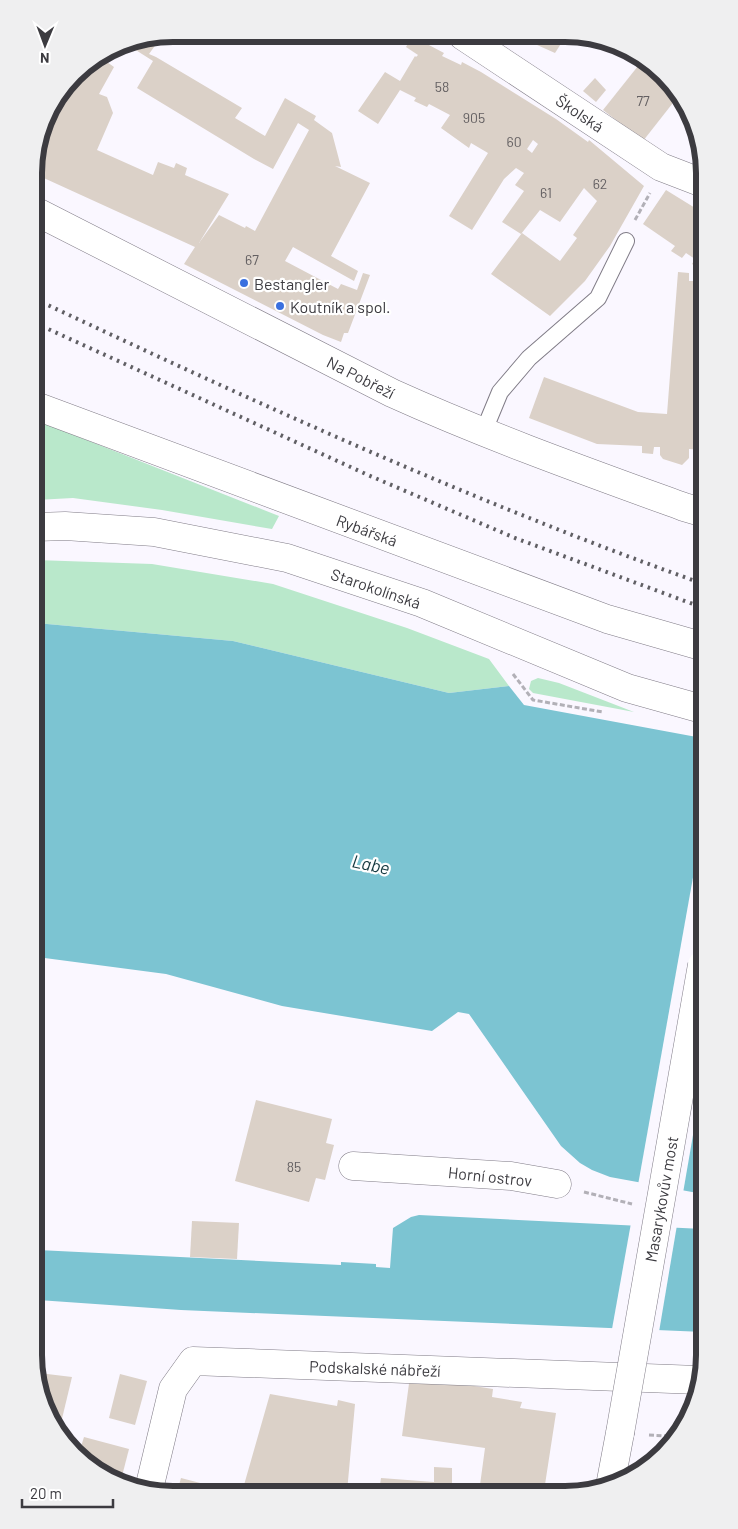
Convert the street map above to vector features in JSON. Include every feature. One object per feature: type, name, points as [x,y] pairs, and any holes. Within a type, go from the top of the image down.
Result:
[{"type":"street","name":"Školská","points":[[475,43],[661,167],[696,180]]},
{"type":"street","name":"Na Pobřeží","points":[[43,215],[392,393],[483,433],[696,510]]},
{"type":"street","name":"Rybářská","points":[[43,409],[607,619],[696,644]]},
{"type":"street","name":"Starokolínská","points":[[43,527],[65,526],[154,532],[287,558],[422,604],[627,688],[696,707]]},
{"type":"street","name":"Masarykovův most","points":[[611,1478],[695,1003]]},
{"type":"street","name":"Horní ostrov","points":[[353,1166],[511,1176],[557,1184]]},
{"type":"street","name":"Podskalské nábřeží","points":[[150,1484],[173,1389],[192,1361],[693,1380]]},
{"type":"lane","points":[[483,433],[500,392],[529,358],[598,298],[626,241]]},
{"type":"path","points":[[638,214],[652,189]]},
{"type":"path","points":[[522,687],[533,700]]},
{"type":"path","points":[[557,1184],[624,1203]]},
{"type":"green space","points":[[43,423],[279,516],[272,529],[162,510],[73,498],[43,500]]},
{"type":"green space","points":[[43,560],[152,564],[273,584],[407,628],[489,659],[509,686],[449,693],[233,641],[43,624]]},
{"type":"green space","points":[[538,678],[559,683],[634,712],[533,693],[529,689],[531,681]]},
{"type":"water","name":"Labe","points":[[43,624],[233,641],[449,693],[509,686],[524,705],[696,737],[695,1193],[610,1177],[580,1163],[561,1146],[469,1014],[458,1012],[432,1031],[282,1006],[166,974],[43,958]]},
{"type":"water","points":[[419,1215],[695,1229],[695,1332],[181,1310],[43,1300],[43,1250],[341,1265],[341,1262],[376,1264],[376,1267],[390,1268],[393,1228],[411,1217]]},
{"type":"pier","points":[[695,864],[695,1122],[683,1193],[638,1185]]},
{"type":"pier","points":[[631,1223],[677,1225],[659,1332],[612,1329]]},
{"type":"building","points":[[408,43],[428,43],[444,53],[442,56],[461,65],[462,62],[481,72],[556,119],[588,142],[589,140],[644,186],[610,246],[585,281],[550,316],[491,274],[522,233],[560,261],[577,238],[573,235],[597,201],[584,188],[560,222],[540,210],[521,234],[502,222],[524,191],[515,185],[524,173],[516,168],[504,179],[472,230],[449,216],[488,153],[471,143],[469,148],[441,128],[450,115],[429,104],[427,107],[414,101],[416,98],[400,90],[378,124],[358,111],[385,72],[400,81],[415,56],[418,55],[406,47]],"holes":[[[533,140],[538,144],[532,153],[527,149]]]},
{"type":"building","points":[[533,43],[561,43],[555,53]]},
{"type":"building","points":[[156,44],[149,54],[242,108],[235,118],[265,136],[285,98],[316,116],[314,120],[332,133],[341,167],[335,166],[370,183],[331,256],[358,271],[354,281],[293,247],[285,261],[338,289],[341,284],[357,290],[363,273],[370,275],[348,333],[344,333],[341,342],[323,335],[184,264],[195,247],[43,178],[47,139],[56,115],[69,94],[81,81],[106,61],[114,67],[99,94],[107,97],[113,113],[97,150],[153,175],[158,162],[174,168],[176,163],[187,168],[185,175],[229,194],[199,243],[219,215],[255,231],[309,130],[298,123],[273,169],[137,88],[153,61],[133,48]]},
{"type":"building","points":[[638,66],[663,87],[674,102],[643,141],[603,110]]},
{"type":"building","points":[[595,78],[606,90],[596,102],[583,91]]},
{"type":"building","points":[[666,190],[696,209],[696,266],[692,264],[695,259],[686,253],[682,258],[671,251],[675,246],[643,224]]},
{"type":"building","points":[[678,272],[689,273],[689,281],[696,281],[696,450],[689,449],[689,458],[682,465],[663,459],[660,455],[660,447],[654,447],[653,454],[642,453],[642,446],[597,444],[529,418],[544,377],[638,412],[667,414]]},
{"type":"building","points":[[256,1100],[332,1119],[326,1143],[334,1145],[325,1180],[316,1178],[309,1202],[235,1181]]},
{"type":"building","points":[[192,1221],[239,1223],[237,1259],[190,1257]]},
{"type":"building","points":[[44,1374],[72,1377],[61,1423],[52,1406]]},
{"type":"building","points":[[120,1374],[147,1381],[135,1425],[109,1418]]},
{"type":"building","points":[[410,1376],[493,1389],[492,1397],[522,1402],[520,1408],[556,1413],[545,1486],[380,1486],[381,1478],[434,1482],[434,1467],[452,1468],[452,1483],[480,1485],[485,1448],[402,1436]]},
{"type":"building","points":[[270,1394],[337,1406],[338,1400],[355,1404],[348,1486],[244,1486]]},
{"type":"building","points":[[84,1437],[129,1449],[122,1476],[94,1460],[81,1448]]},
{"type":"building","points":[[181,1478],[212,1486],[179,1486]]},
{"type":"railway","points":[[43,303],[282,413],[448,485],[616,552],[696,581]]},
{"type":"railway","points":[[43,327],[368,475],[515,538],[696,605]]},
{"type":"place","name":"Bestangler","points":[[244,283]]},
{"type":"place","name":"Koutník a spol.","points":[[280,306]]}]
